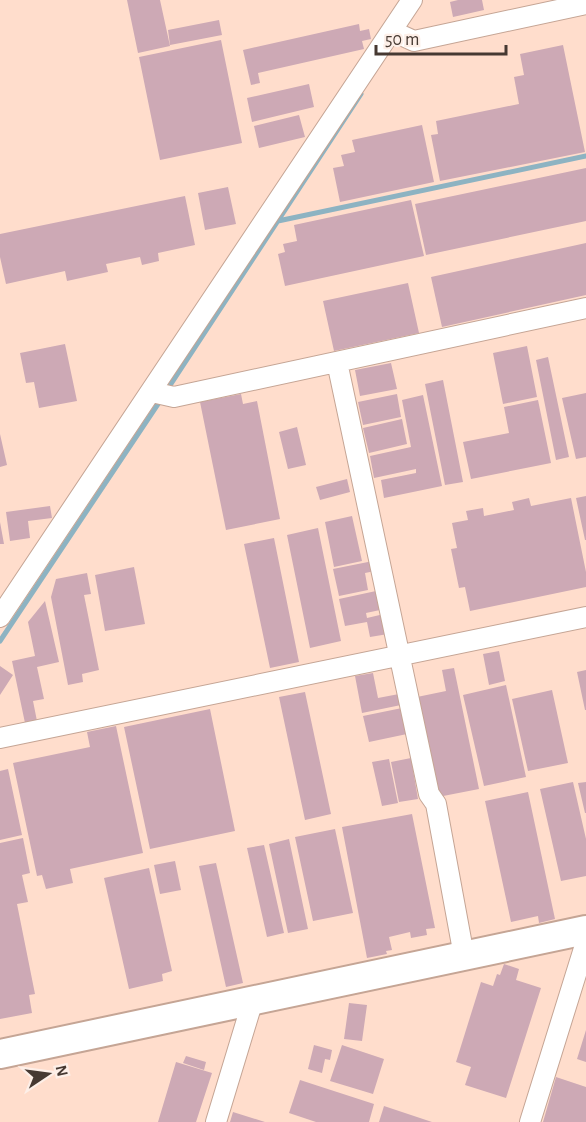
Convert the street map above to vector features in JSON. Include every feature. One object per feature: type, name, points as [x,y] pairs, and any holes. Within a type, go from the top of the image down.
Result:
[{"type":"street","points":[[0,617],[412,0]]},
{"type":"street","points":[[392,31],[414,41],[586,4]]},
{"type":"street","points":[[152,392],[174,397],[586,308]]},
{"type":"street","points":[[337,362],[429,794],[436,804],[464,956]]},
{"type":"street","points":[[0,738],[586,617]]},
{"type":"street","points":[[0,1054],[586,930]]},
{"type":"street","points":[[530,1122],[586,942]]},
{"type":"street","points":[[216,1122],[254,1000]]},
{"type":"building","points":[[127,0],[160,0],[170,46],[138,53]]},
{"type":"building","points":[[482,0],[484,10],[453,17],[450,2]]},
{"type":"building","points":[[219,20],[222,35],[170,45],[168,30]]},
{"type":"building","points":[[359,24],[360,31],[369,29],[371,39],[362,41],[364,49],[258,73],[260,83],[251,85],[243,50]]},
{"type":"building","points":[[221,40],[242,143],[160,160],[139,57]]},
{"type":"building","points":[[563,45],[585,152],[440,181],[431,135],[438,134],[436,121],[519,104],[514,77],[524,75],[520,54]]},
{"type":"building","points":[[309,84],[314,107],[252,122],[247,98]]},
{"type":"building","points":[[299,115],[305,137],[259,148],[254,126]]},
{"type":"building","points":[[422,125],[434,182],[340,202],[333,168],[344,166],[341,155],[355,152],[352,140]]},
{"type":"building","points":[[586,168],[586,221],[426,255],[415,204]]},
{"type":"building","points":[[228,187],[236,224],[205,230],[198,193]]},
{"type":"building","points":[[185,196],[195,245],[158,253],[159,261],[142,265],[140,257],[106,264],[108,272],[67,281],[65,271],[6,284],[0,257],[0,234]]},
{"type":"building","points":[[411,200],[424,256],[285,286],[278,254],[285,252],[283,244],[297,241],[294,225]]},
{"type":"building","points":[[586,243],[586,295],[442,327],[431,277]]},
{"type":"building","points":[[408,283],[419,333],[334,351],[323,301]]},
{"type":"building","points":[[65,344],[77,401],[39,408],[34,382],[26,383],[20,353]]},
{"type":"building","points":[[527,346],[537,397],[503,404],[493,353]]},
{"type":"building","points":[[548,357],[569,457],[556,460],[536,360]]},
{"type":"building","points":[[391,363],[397,389],[360,396],[355,370]]},
{"type":"building","points":[[443,380],[463,482],[445,485],[425,384]]},
{"type":"building","points":[[586,393],[586,457],[576,459],[562,398]]},
{"type":"building","points":[[241,394],[243,404],[257,401],[280,519],[226,530],[200,402]]},
{"type":"building","points":[[397,394],[401,417],[363,425],[358,402]]},
{"type":"building","points":[[423,395],[442,486],[384,498],[381,480],[416,473],[416,469],[374,478],[370,456],[411,447],[402,400]]},
{"type":"building","points":[[538,400],[551,463],[471,479],[463,442],[509,433],[504,407]]},
{"type":"building","points":[[402,419],[407,444],[369,453],[363,428]]},
{"type":"building","points":[[297,427],[306,465],[288,469],[279,432]]},
{"type":"building","points":[[0,434],[7,465],[0,467]]},
{"type":"building","points":[[347,479],[350,492],[320,500],[316,487]]},
{"type":"building","points":[[586,496],[586,540],[585,540],[576,498]]},
{"type":"building","points":[[529,498],[531,506],[571,498],[586,572],[586,587],[470,611],[465,587],[459,588],[451,549],[457,548],[452,523],[468,520],[466,511],[483,508],[484,516],[514,510],[512,502]]},
{"type":"building","points":[[50,506],[52,518],[28,521],[30,538],[10,541],[6,512]]},
{"type":"building","points":[[352,516],[362,561],[334,567],[325,522]]},
{"type":"building","points":[[0,522],[4,544],[0,544]]},
{"type":"building","points":[[318,528],[341,641],[310,648],[287,535]]},
{"type":"building","points":[[274,538],[299,662],[270,668],[244,544]]},
{"type":"building","points":[[373,561],[375,571],[365,573],[368,590],[339,596],[333,569]]},
{"type":"building","points":[[134,567],[145,624],[105,631],[95,575]]},
{"type":"building","points":[[87,573],[91,594],[84,595],[99,670],[82,674],[83,682],[68,685],[51,597],[56,579]]},
{"type":"building","points":[[376,591],[380,610],[366,613],[367,618],[384,614],[388,634],[370,637],[367,622],[345,626],[339,599]]},
{"type":"building","points":[[45,601],[59,662],[37,667],[44,699],[33,701],[37,721],[25,723],[12,661],[35,656],[28,622]]},
{"type":"building","points":[[499,651],[505,681],[489,685],[483,654]]},
{"type":"building","points":[[0,666],[13,675],[0,695]]},
{"type":"building","points":[[454,668],[479,789],[438,797],[417,697],[446,691],[442,670]]},
{"type":"building","points":[[586,670],[586,710],[585,710],[577,672]]},
{"type":"building","points":[[373,673],[378,698],[399,694],[401,705],[362,713],[355,676]]},
{"type":"building","points":[[506,685],[526,777],[484,786],[463,695]]},
{"type":"building","points":[[552,690],[568,763],[528,771],[512,699]]},
{"type":"building","points":[[305,692],[331,814],[305,820],[279,697]]},
{"type":"building","points":[[402,708],[407,734],[369,742],[363,716]]},
{"type":"building","points":[[210,709],[235,831],[150,849],[124,727]]},
{"type":"building","points":[[116,726],[143,853],[70,869],[73,883],[46,889],[42,875],[37,876],[13,763],[90,747],[87,732]]},
{"type":"building","points":[[411,758],[418,799],[399,802],[391,762]]},
{"type":"building","points":[[389,759],[398,803],[382,806],[372,762]]},
{"type":"building","points":[[8,769],[22,835],[0,840],[0,771]]},
{"type":"building","points":[[573,782],[586,839],[586,876],[561,881],[540,789]]},
{"type":"building","points":[[586,782],[586,813],[585,813],[578,783]]},
{"type":"building","points":[[528,792],[555,919],[539,923],[538,916],[511,922],[485,801]]},
{"type":"building","points":[[412,814],[435,928],[426,929],[427,935],[411,938],[410,932],[389,937],[392,950],[386,951],[387,954],[367,958],[342,827]]},
{"type":"building","points":[[335,829],[353,913],[313,921],[295,837]]},
{"type":"building","points":[[23,838],[30,873],[22,875],[28,902],[17,904],[35,994],[29,995],[32,1013],[0,1019],[0,843]]},
{"type":"building","points":[[289,839],[308,929],[288,933],[269,844]]},
{"type":"building","points":[[264,845],[284,933],[267,937],[247,848]]},
{"type":"building","points":[[175,861],[181,890],[160,894],[154,865]]},
{"type":"building","points":[[216,863],[243,983],[226,987],[199,866]]},
{"type":"building","points":[[149,868],[172,971],[162,974],[163,981],[129,989],[104,878]]},
{"type":"building","points":[[504,964],[519,969],[516,980],[541,988],[506,1098],[465,1085],[471,1067],[456,1062],[481,982],[493,986]]},
{"type":"building","points":[[349,1003],[367,1005],[362,1041],[344,1039]]},
{"type":"building","points":[[586,1030],[586,1062],[577,1059]]},
{"type":"building","points":[[314,1045],[332,1050],[330,1060],[325,1059],[322,1073],[308,1069]]},
{"type":"building","points":[[342,1045],[384,1059],[373,1094],[330,1081]]},
{"type":"building","points":[[186,1056],[206,1062],[204,1070],[183,1063]]},
{"type":"building","points":[[176,1062],[212,1073],[196,1122],[158,1122]]},
{"type":"building","points":[[556,1077],[586,1087],[586,1122],[543,1122]]},
{"type":"building","points":[[300,1080],[374,1104],[369,1122],[316,1122],[289,1113]]},
{"type":"building","points":[[384,1106],[432,1122],[379,1122]]},
{"type":"building","points":[[233,1112],[265,1122],[230,1122]]},
{"type":"waterway","points":[[167,390],[361,94]]},
{"type":"waterway","points":[[278,221],[586,156]]},
{"type":"waterway","points":[[0,641],[162,398]]}]
